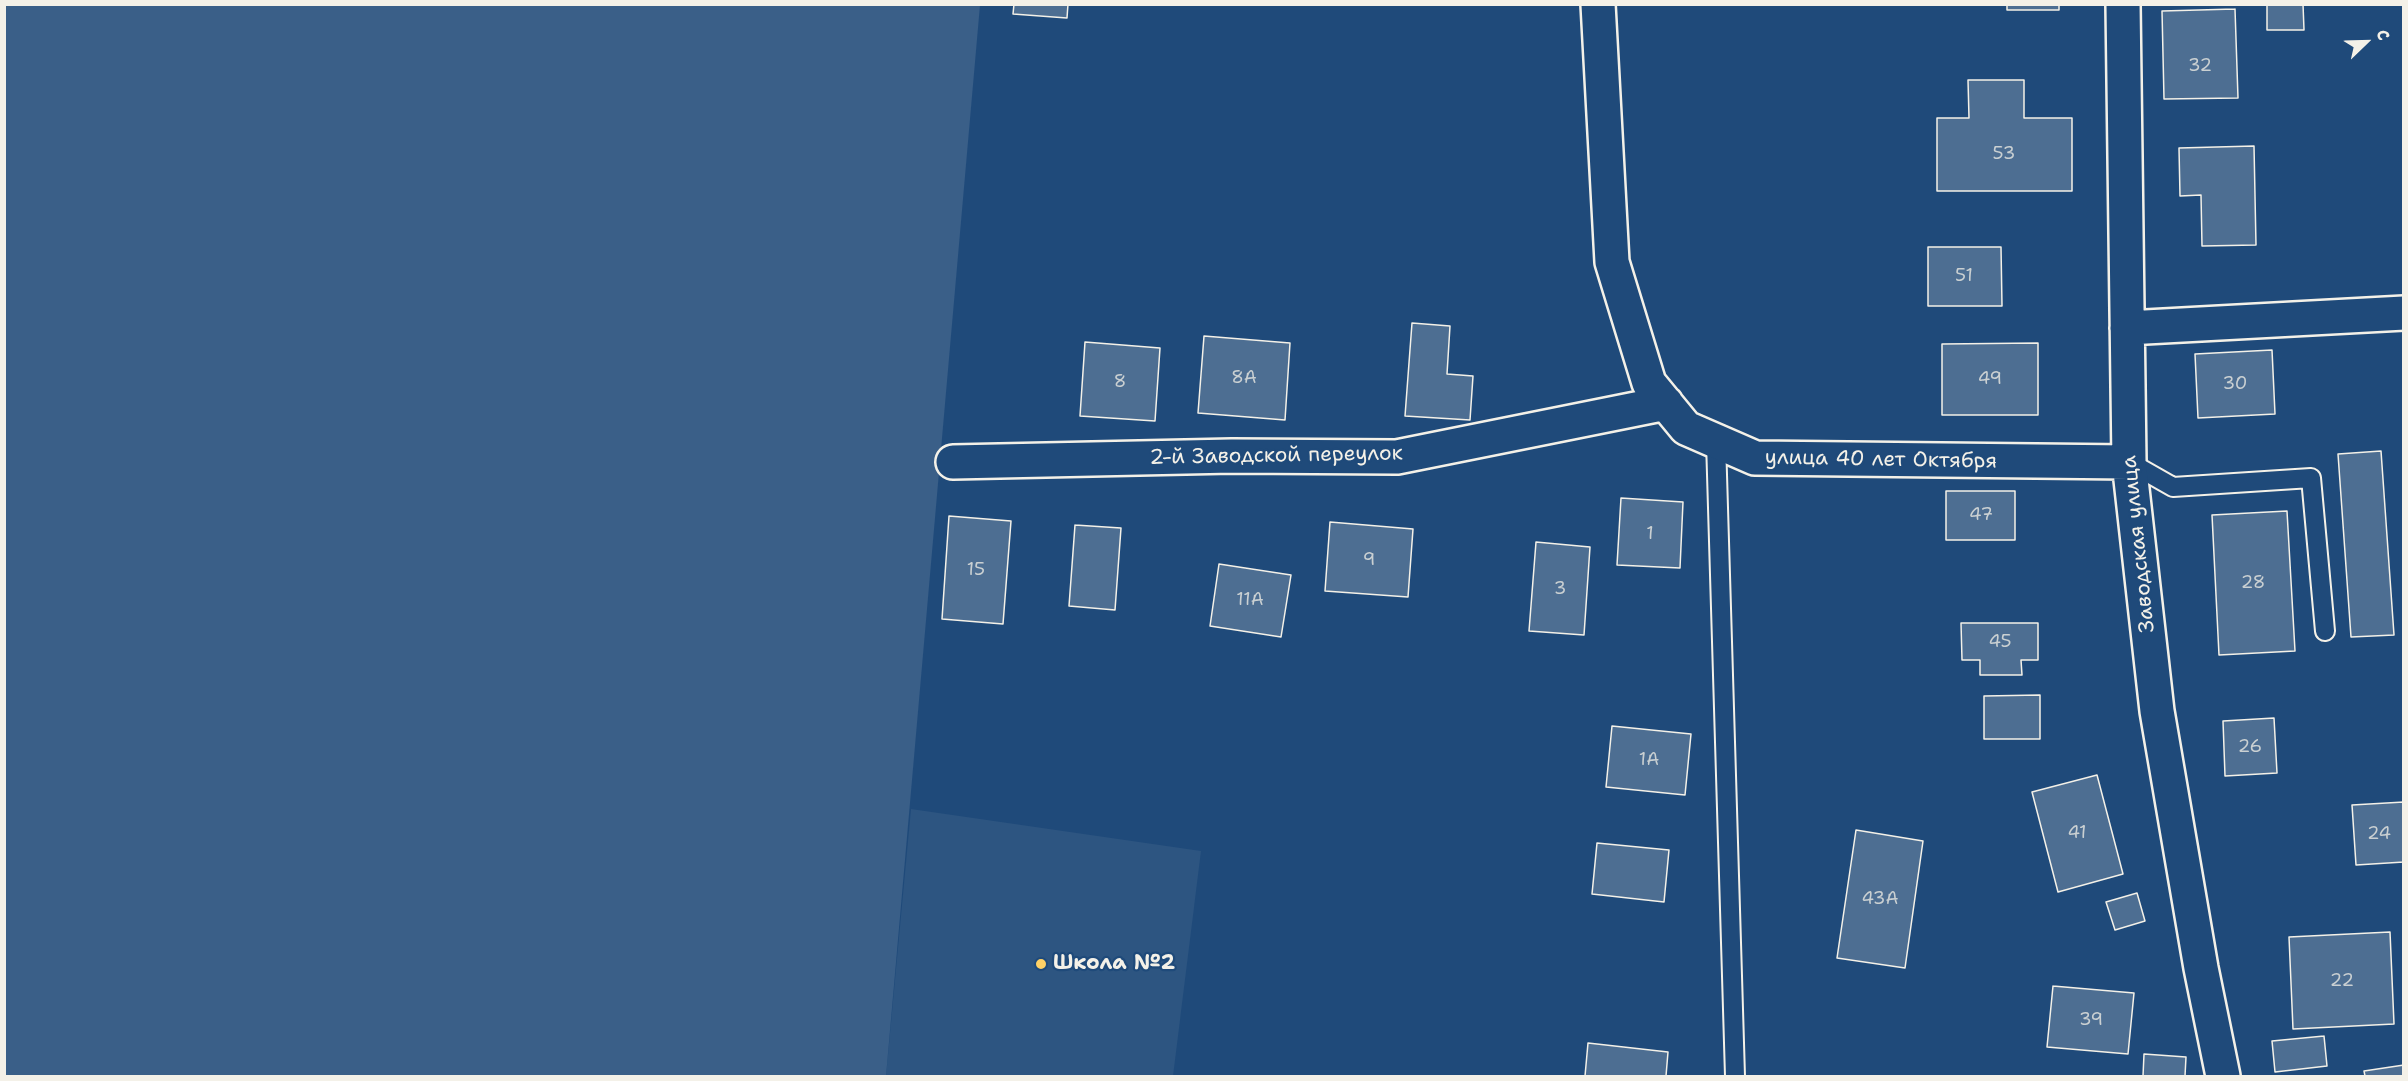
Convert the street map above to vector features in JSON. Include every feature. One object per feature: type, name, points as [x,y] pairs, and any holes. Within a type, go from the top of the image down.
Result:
[{"type":"street","name":"улица 40 лет Октября","points":[[1598,4],[1612,262],[1650,383],[1686,428],[1755,458],[2129,462]]},
{"type":"street","name":"Заводская улица","points":[[2123,4],[2129,462],[2157,711],[2201,968],[2223,1077]]},
{"type":"street","points":[[2127,328],[2403,313]]},
{"type":"street","name":"2-й Заводской переулок","points":[[953,462],[1233,456],[1397,457],[1666,403]]},
{"type":"lane","points":[[1716,441],[1735,1077]]},
{"type":"lane","points":[[2129,462],[2173,488],[2311,478],[2325,631]]},
{"type":"shaded area","points":[[5,5],[980,5],[886,1076],[5,1076]]},
{"type":"shaded area","name":"Школа №2","points":[[911,809],[1201,851],[1173,1076],[886,1076]]},
{"type":"building","points":[[1014,4],[1068,4],[1067,18],[1013,14]]},
{"type":"building","points":[[2007,4],[2059,4],[2059,10],[2007,10]]},
{"type":"building","points":[[2267,4],[2303,4],[2304,30],[2267,30]]},
{"type":"building","points":[[2235,9],[2238,98],[2164,99],[2162,11]]},
{"type":"building","points":[[1968,80],[2024,80],[2024,118],[2072,118],[2072,191],[1937,191],[1937,118],[1969,118]]},
{"type":"building","points":[[2254,146],[2256,245],[2202,246],[2201,195],[2180,196],[2179,148]]},
{"type":"building","points":[[1928,247],[2001,247],[2002,306],[1928,306]]},
{"type":"building","points":[[1412,323],[1450,326],[1447,374],[1473,376],[1470,420],[1405,416]]},
{"type":"building","points":[[1204,336],[1290,343],[1285,420],[1198,413]]},
{"type":"building","points":[[1085,342],[1160,348],[1155,421],[1080,416]]},
{"type":"building","points":[[2038,343],[2038,415],[1942,415],[1942,344]]},
{"type":"building","points":[[2272,350],[2275,414],[2198,418],[2195,354]]},
{"type":"building","points":[[2381,451],[2394,635],[2351,637],[2338,454]]},
{"type":"building","points":[[1946,491],[2015,491],[2015,540],[1946,540]]},
{"type":"building","points":[[1621,498],[1683,502],[1680,568],[1617,565]]},
{"type":"building","points":[[2287,511],[2295,651],[2219,655],[2212,515]]},
{"type":"building","points":[[949,516],[1011,521],[1003,624],[942,619]]},
{"type":"building","points":[[1330,522],[1413,529],[1408,597],[1325,591]]},
{"type":"building","points":[[1075,525],[1121,528],[1115,610],[1069,606]]},
{"type":"building","points":[[1536,542],[1590,547],[1584,635],[1529,631]]},
{"type":"building","points":[[1219,564],[1291,575],[1281,637],[1210,626]]},
{"type":"building","points":[[1961,623],[2038,623],[2038,660],[2021,660],[2022,675],[1980,675],[1980,660],[1962,660]]},
{"type":"building","points":[[2040,695],[2040,739],[1984,739],[1984,696]]},
{"type":"building","points":[[2274,718],[2277,773],[2225,776],[2223,721]]},
{"type":"building","points":[[1612,726],[1691,734],[1685,795],[1606,787]]},
{"type":"building","points":[[2097,775],[2123,874],[2058,892],[2032,792]]},
{"type":"building","points":[[2404,802],[2404,862],[2356,865],[2352,805]]},
{"type":"building","points":[[1856,830],[1923,841],[1905,968],[1837,958]]},
{"type":"building","points":[[1597,843],[1669,850],[1664,902],[1592,894]]},
{"type":"building","points":[[2137,893],[2145,921],[2115,930],[2106,902]]},
{"type":"building","points":[[2390,932],[2394,1024],[2293,1029],[2289,937]]},
{"type":"building","points":[[2053,986],[2134,993],[2128,1054],[2047,1047]]},
{"type":"building","points":[[2324,1036],[2327,1066],[2275,1072],[2272,1041]]},
{"type":"building","points":[[1588,1043],[1668,1052],[1666,1076],[1585,1076]]},
{"type":"building","points":[[2144,1054],[2186,1057],[2185,1076],[2143,1076]]},
{"type":"building","points":[[2404,1065],[2404,1076],[2365,1076],[2364,1071]]},
{"type":"place","name":"Школа №2","points":[[1041,964]]}]
